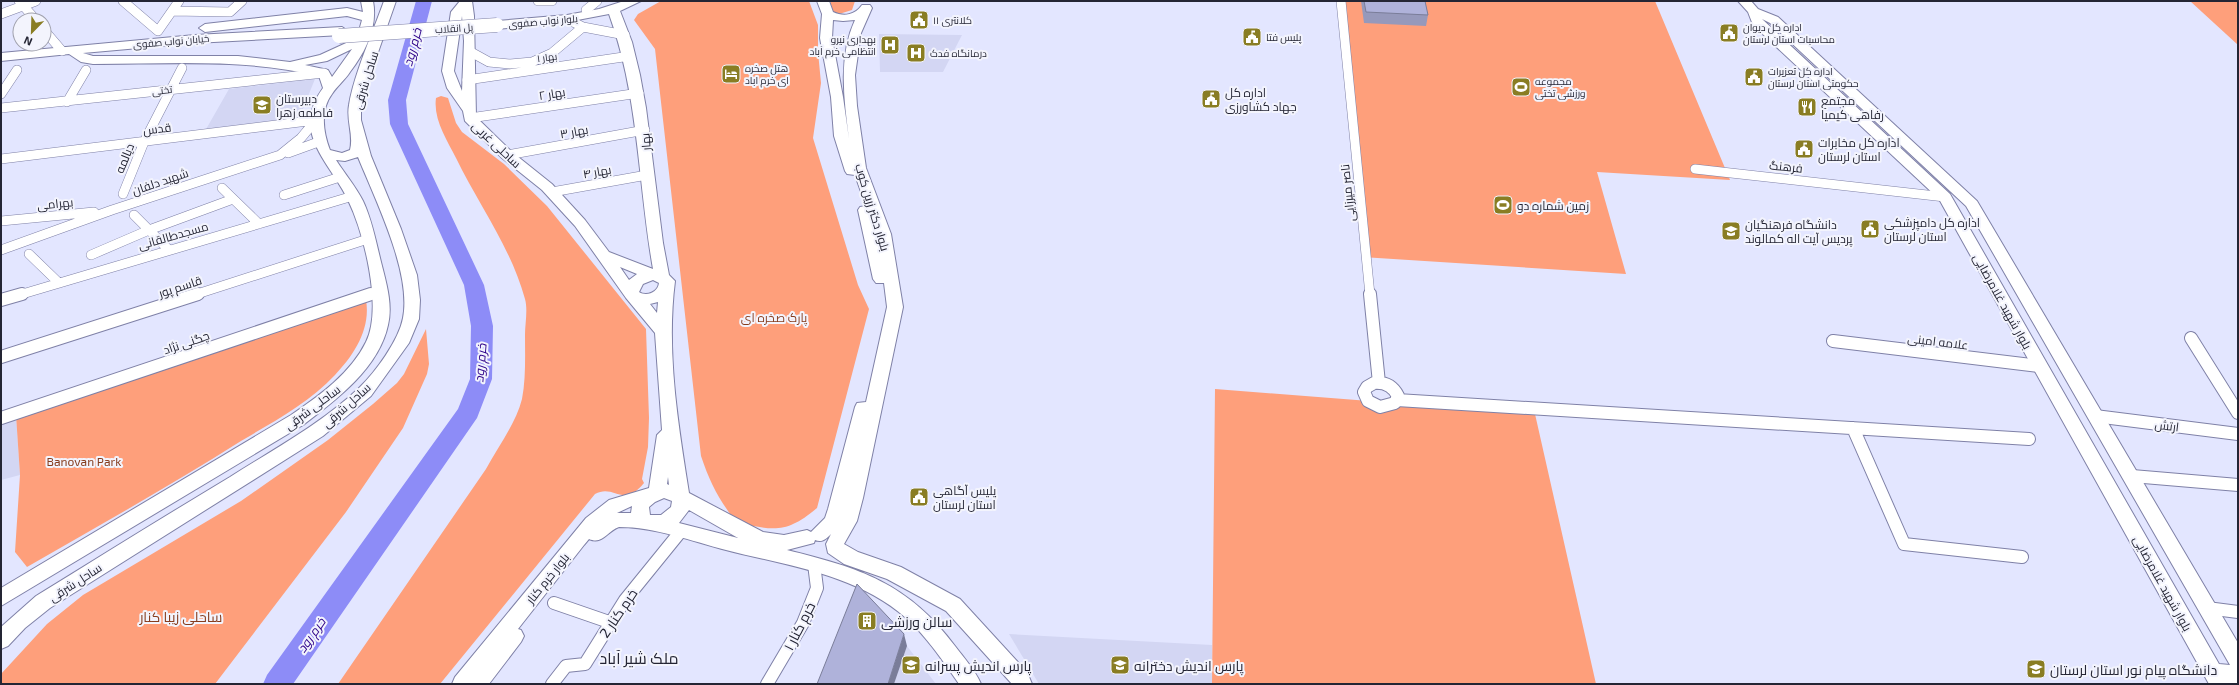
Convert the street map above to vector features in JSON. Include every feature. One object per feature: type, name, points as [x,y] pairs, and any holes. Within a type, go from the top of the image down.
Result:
[{"type":"main road","points":[[313,16],[347,1]]},
{"type":"main road","name":"ساحلی شرقی","points":[[1,598],[269,438],[324,401],[356,367],[374,341],[380,324],[382,308],[368,239],[353,196],[339,176],[324,147],[316,120],[326,80],[345,70],[362,40],[368,19],[367,1]]},
{"type":"main road","name":"ساحل شرقی","points":[[1,640],[18,622],[44,602],[317,431],[365,392],[385,367],[401,343],[411,319],[412,300],[409,275],[394,229],[359,141],[354,120],[356,105],[390,1]]},
{"type":"main road","name":"بلوار نواب صفوی","points":[[498,22],[586,10],[635,1]]},
{"type":"main road","points":[[466,2],[457,12],[448,71],[453,88],[469,114]]},
{"type":"main road","name":"ساحلی غربی","points":[[466,2],[469,11],[467,80],[469,114],[507,155],[552,192],[580,223],[633,296],[663,332]]},
{"type":"main road","points":[[826,7],[837,18],[850,17],[861,13],[868,4]]},
{"type":"main road","name":"بلوار دکتر زرین کوب","points":[[835,546],[848,522],[895,307],[884,234],[859,168],[849,75],[855,33],[868,4]]},
{"type":"main road","name":"بلوار نواب صفوی","points":[[498,22],[569,20],[614,5]]},
{"type":"main road","name":"بهار","points":[[614,5],[625,35],[639,92],[645,130],[647,175],[661,280],[669,422]]},
{"type":"main road","name":"بلوار شهید غلامرضایی","points":[[1749,6],[1757,22],[1946,197],[2039,366],[2216,678]]},
{"type":"main road","name":"بلوار شهید غلامرضایی","points":[[1749,6],[1774,20],[1959,190],[1972,204],[2095,416],[2132,476],[2238,661]]},
{"type":"main road","name":"بلوار دکتر زرین کوب","points":[[813,536],[832,522],[837,509],[885,310],[882,283],[870,224],[841,136],[837,97],[826,38],[826,7]]},
{"type":"main road","points":[[134,44],[167,33],[347,12],[358,14],[368,19]]},
{"type":"main road","name":"پل انقلاب","points":[[340,34],[498,22]]},
{"type":"main road","points":[[826,38],[836,30],[842,28],[855,33]]},
{"type":"main road","points":[[173,41],[169,38],[182,32]]},
{"type":"main road","name":"خیابان نواب صفوی","points":[[1,57],[173,41],[340,34]]},
{"type":"main road","name":"خیابان نواب صفوی","points":[[1,62],[75,54],[340,34]]},
{"type":"main road","points":[[284,65],[323,58],[362,40]]},
{"type":"main road","points":[[75,54],[85,60],[214,59],[284,65],[326,80]]},
{"type":"main road","points":[[324,147],[335,157],[344,157],[356,152],[359,141]]},
{"type":"main road","points":[[339,176],[340,164],[347,160],[354,159],[368,165]]},
{"type":"main road","points":[[620,262],[642,261],[651,257],[656,249]]},
{"type":"main road","points":[[605,256],[661,280]]},
{"type":"main road","points":[[1991,279],[2017,281]]},
{"type":"main road","points":[[661,280],[663,294],[654,298],[633,296],[631,288],[635,282],[661,280]]},
{"type":"main road","points":[[653,494],[669,422]]},
{"type":"main road","points":[[651,523],[661,523],[675,517],[682,506],[669,422]]},
{"type":"main road","points":[[970,684],[935,635],[913,612],[881,590],[836,569],[681,531],[643,520],[639,510],[644,500],[653,494],[670,491],[719,517],[736,529],[759,539],[785,543],[813,536],[829,536],[835,546],[851,558],[894,573],[953,605],[1020,678],[1022,684]]},
{"type":"main road","name":"بلوار خرم کنار","points":[[462,684],[577,540],[592,524],[609,509],[622,502],[653,494]]},
{"type":"main road","name":"بلوار خرم کنار","points":[[477,684],[586,544],[608,522],[618,520],[651,523]]},
{"type":"main road","points":[[811,564],[800,556],[798,552],[802,542],[813,536]]},
{"type":"main road","points":[[811,564],[830,557],[835,546]]},
{"type":"main road","points":[[2216,678],[2238,675]]},
{"type":"street","points":[[1,14],[21,3],[36,1]]},
{"type":"street","points":[[123,1],[158,31],[179,1]]},
{"type":"street","points":[[172,11],[230,12],[242,1]]},
{"type":"street","points":[[538,1],[552,2]]},
{"type":"street","points":[[586,10],[597,1]]},
{"type":"street","name":"ناصر میرزایی","points":[[1341,1],[1379,383]]},
{"type":"street","points":[[21,3],[29,12]]},
{"type":"street","points":[[569,20],[584,27],[625,35]]},
{"type":"street","points":[[469,51],[489,62],[510,64],[532,62],[552,53],[584,27]]},
{"type":"street","points":[[52,39],[62,51]]},
{"type":"street","name":"بهار ۱","points":[[467,80],[630,56]]},
{"type":"street","name":"دیالمه","points":[[123,194],[144,142],[182,68]]},
{"type":"street","points":[[1,94],[17,70]]},
{"type":"street","points":[[67,102],[86,70]]},
{"type":"street","name":"تختی","points":[[1,108],[67,102],[170,89],[326,80]]},
{"type":"street","name":"بهار ۲","points":[[469,114],[639,92]]},
{"type":"street","name":"قدس","points":[[1,159],[316,120]]},
{"type":"street","name":"شهید دلفان","points":[[1,250],[112,210],[280,155],[301,138],[316,120]]},
{"type":"street","name":"بهار ۳","points":[[507,155],[645,130]]},
{"type":"street","points":[[280,155],[324,147]]},
{"type":"street","name":"فرهنگ","points":[[1695,169],[1946,197]]},
{"type":"street","name":"بهار ۴","points":[[552,192],[647,175]]},
{"type":"street","points":[[284,194],[339,176]]},
{"type":"street","points":[[222,188],[258,224]]},
{"type":"street","name":"مسجدطالقانی","points":[[1,300],[353,196]]},
{"type":"street","points":[[91,255],[149,230],[233,199]]},
{"type":"street","name":"بهرامی","points":[[1,221],[112,210]]},
{"type":"street","points":[[134,215],[169,250]]},
{"type":"street","name":"قاسم پور","points":[[1,358],[368,239]]},
{"type":"street","points":[[29,254],[59,283]]},
{"type":"street","name":"چگنی نژاد","points":[[1,418],[379,291]]},
{"type":"street","points":[[2191,338],[2238,413]]},
{"type":"street","name":"علامه امینی","points":[[1833,341],[2039,366]]},
{"type":"street","points":[[1379,383],[1394,388],[1398,396],[1395,403],[1386,407],[1370,403],[1364,395],[1366,388],[1379,383]]},
{"type":"street","points":[[1397,400],[2030,439]]},
{"type":"street","name":"ارتش","points":[[2095,416],[2238,434]]},
{"type":"street","points":[[1853,428],[1904,544],[2022,557]]},
{"type":"street","points":[[2132,476],[2238,485]]},
{"type":"street","name":"خرم کنار 2","points":[[552,684],[566,666],[585,664],[612,623],[624,600],[681,531]]},
{"type":"street","name":"خرم کنار ۱","points":[[767,684],[803,623],[817,588],[811,564]]},
{"type":"street","points":[[554,603],[612,623]]},
{"type":"street","points":[[2207,608],[2238,612]]},
{"type":"shaded area","name":"درمانگاه فدک","points":[[879,34],[962,35],[943,72],[880,72]]},
{"type":"shaded area","name":"دبیرستان فاطمه زهرا","points":[[315,79],[298,121],[205,131],[229,89]]},
{"type":"shaded area","points":[[16,415],[20,475],[1,480],[1,420]]},
{"type":"shaded area","name":"پارس اندیش دخترانه","points":[[1009,634],[1212,645],[1212,684],[1039,684]]},
{"type":"shaded area","name":"پارس اندیش پسرانه","points":[[907,646],[936,684],[894,684]]},
{"type":"green space","name":"پارک صخره ای","points":[[661,1],[809,1],[818,25],[818,52],[821,83],[813,138],[858,285],[869,309],[817,508],[797,522],[780,528],[761,527],[737,523],[725,507],[716,491],[701,456],[655,49],[634,20],[638,14]]},
{"type":"green space","points":[[830,1],[855,1],[852,10],[839,14],[833,12]]},
{"type":"green space","name":"مجموعه ورزشی تختی","points":[[1345,1],[1655,1],[1730,180],[1597,172],[1626,274],[1362,257]]},
{"type":"green space","points":[[2190,1],[2238,1],[2238,45]]},
{"type":"green space","points":[[441,96],[448,98],[456,123],[462,132],[504,164],[547,206],[646,329],[649,418],[648,447],[642,479],[644,483],[630,494],[624,495],[602,491],[595,494],[440,684],[338,684],[486,469],[516,417],[522,399],[525,367],[525,299],[512,262],[445,137],[439,121],[436,106],[436,98]]},
{"type":"green space","name":"Banovan Park","points":[[366,300],[366,321],[360,341],[349,359],[325,385],[302,403],[162,489],[27,567],[15,552],[20,475],[16,415]]},
{"type":"green space","name":"ساحلی زیبا کنار","points":[[426,329],[429,364],[427,374],[403,428],[346,512],[215,684],[1,684],[1,674],[47,624],[83,595],[241,501],[328,440],[373,404],[397,383],[404,374]]},
{"type":"green space","points":[[1215,389],[1535,414],[1596,684],[1212,684]]},
{"type":"building","points":[[1364,1],[1425,1],[1428,15],[1366,12]]},
{"type":"building","name":"سالن ورزشی","points":[[857,584],[904,634],[888,684],[817,684]]},
{"type":"waterway","name":"خرم رود","points":[[277,684],[469,412],[481,379],[482,326],[474,285],[399,124],[397,100],[424,1]]},
{"type":"place","name":"کلانتری ۱۱","points":[[919,20]]},
{"type":"place","name":"اداره کل دیوان محاسبات استان لرستان","points":[[1729,33]]},
{"type":"place","name":"پلیس فتا","points":[[1252,37]]},
{"type":"place","name":"بهداری نیرو انتظامی خرم آباد","points":[[890,45]]},
{"type":"place","name":"درمانگاه فدک","points":[[916,53]]},
{"type":"place","name":"هتل صخره ای خرم اباد","points":[[731,74]]},
{"type":"place","name":"اداره کل تعزیرات حکومتی استان لرستان","points":[[1754,77]]},
{"type":"place","name":"مجموعه ورزشی تختی","points":[[1521,87]]},
{"type":"place","name":"اداره کل جهاد کشاورزی","points":[[1211,99]]},
{"type":"place","name":"دبیرستان فاطمه زهرا","points":[[262,105]]},
{"type":"place","name":"مجتمع رفاهی کیمیا","points":[[1807,107]]},
{"type":"place","name":"اداره کل مخابرات استان لرستان","points":[[1804,149]]},
{"type":"place","name":"زمین شماره دو","points":[[1503,205]]},
{"type":"place","name":"اداره کل دامپزشکی استان لرستان","points":[[1870,229]]},
{"type":"place","name":"دانشگاه فرهنگیان پردیس آیت اله کمالوند","points":[[1731,231]]},
{"type":"place","name":"پلیس آگاهی استان لرستان","points":[[919,497]]},
{"type":"place","name":"سالن ورزشی","points":[[867,621]]},
{"type":"place","name":"پارس اندیش پسرانه","points":[[911,665]]},
{"type":"place","name":"پارس اندیش دخترانه","points":[[1120,665]]},
{"type":"place","name":"دانشگاه پیام نور استان لرستان","points":[[2036,669]]},
{"type":"district","name":"ملک شیر آباد","points":[[639,657]]}]
